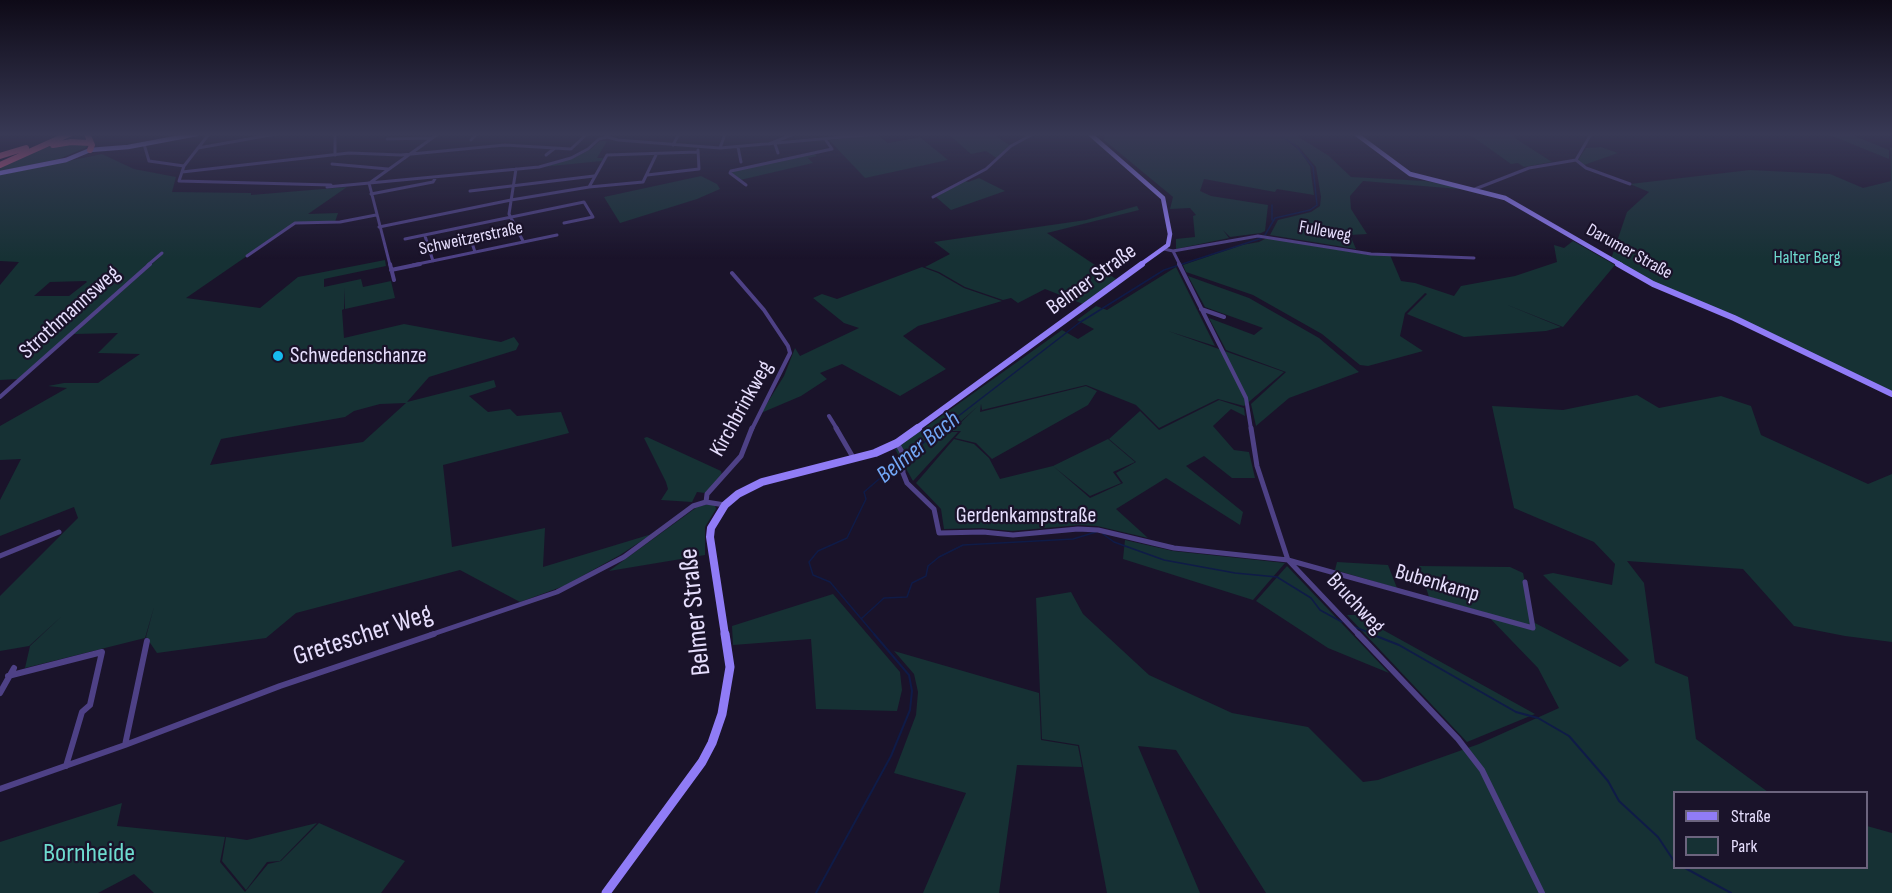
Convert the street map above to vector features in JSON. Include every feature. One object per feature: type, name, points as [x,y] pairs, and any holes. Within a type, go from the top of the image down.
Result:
[{"type":"street","points":[[181,176],[179,181],[343,186]]},
{"type":"street","points":[[369,183],[379,176]]},
{"type":"street","points":[[327,188],[449,176]]},
{"type":"street","points":[[515,176],[509,214],[523,242]]},
{"type":"street","points":[[589,187],[594,176]]},
{"type":"street","points":[[470,191],[594,176]]},
{"type":"street","points":[[379,227],[511,200],[589,187],[643,182],[647,176]]},
{"type":"street","points":[[734,176],[746,185]]},
{"type":"street","points":[[933,197],[973,176]]},
{"type":"street","name":"Belmer Straße","points":[[606,893],[702,762],[712,743],[722,714],[730,667],[710,537],[711,528],[725,505],[738,494],[762,482],[854,459],[897,443],[1164,249],[1170,240],[1163,198],[1138,176]]},
{"type":"street","name":"Darumer Straße","points":[[1415,176],[1505,198],[1653,284],[1728,315],[1892,394]]},
{"type":"street","points":[[1474,189],[1509,176]]},
{"type":"street","points":[[1607,176],[1630,184]]},
{"type":"street","points":[[371,194],[433,182],[436,177]]},
{"type":"street","points":[[369,183],[394,280]]},
{"type":"street","points":[[405,239],[584,202],[593,217],[564,223]]},
{"type":"street","points":[[247,256],[295,223],[340,222],[376,215]]},
{"type":"street","points":[[475,252],[472,243],[519,232]]},
{"type":"street","name":"Schweitzerstraße","points":[[391,270],[557,235]]},
{"type":"street","points":[[425,236],[433,261]]},
{"type":"street","name":"Fulleweg","points":[[1173,251],[1258,236],[1371,254],[1474,258]]},
{"type":"street","points":[[1164,249],[1173,251]]},
{"type":"street","name":"Bruchweg","points":[[1173,251],[1246,398],[1257,466],[1288,560],[1458,739],[1482,770],[1542,893]]},
{"type":"street","name":"Strothmannsweg","points":[[0,397],[162,254]]},
{"type":"street","name":"Kirchbrinkweg","points":[[706,502],[707,495],[741,456],[758,413],[790,353],[789,346],[764,310],[732,273]]},
{"type":"street","points":[[1201,309],[1224,317]]},
{"type":"street","points":[[829,416],[854,459]]},
{"type":"street","name":"Gerdenkampstraße","points":[[897,443],[902,452],[907,483],[934,510],[939,533],[983,531],[1012,535],[1078,529],[1098,530],[1174,548],[1288,560]]},
{"type":"street","points":[[706,502],[725,505]]},
{"type":"street","name":"Gretescher Weg","points":[[0,789],[125,745],[280,686],[557,592],[624,557],[687,511],[706,502]]},
{"type":"street","points":[[0,556],[60,532]]},
{"type":"street","name":"Bubenkamp","points":[[1288,560],[1533,628],[1525,582]]},
{"type":"street","points":[[125,745],[147,641]]},
{"type":"street","points":[[8,676],[102,652],[90,705],[82,712],[66,766]]},
{"type":"street","points":[[0,693],[14,668]]},
{"type":"green space","points":[[0,176],[169,176],[176,177],[172,192],[251,193],[251,195],[347,187],[308,214],[338,213],[335,222],[295,223],[186,298],[260,308],[298,277],[385,260],[386,266],[324,279],[324,287],[361,279],[363,287],[391,281],[395,298],[345,309],[344,288],[344,309],[342,310],[344,338],[404,324],[501,342],[514,337],[519,344],[516,350],[429,377],[407,402],[494,380],[496,387],[469,396],[488,412],[510,409],[517,416],[561,412],[569,433],[443,465],[452,547],[545,528],[543,567],[652,534],[620,555],[564,586],[520,602],[460,570],[296,613],[266,638],[157,653],[146,637],[154,607],[145,638],[25,668],[30,646],[62,616],[29,646],[0,651],[0,596],[78,518],[74,507],[0,536],[0,500],[21,459],[0,460],[0,426],[67,388],[48,386],[64,383],[98,383],[140,354],[98,353],[118,333],[74,334],[161,256],[18,379],[0,380],[0,285],[19,262],[0,261]],"holes":[[[86,281],[69,296],[34,296],[50,282]],[[406,403],[363,442],[210,465],[221,439],[345,417],[354,411],[380,404]]]},
{"type":"green space","points":[[701,176],[717,184],[720,189],[697,199],[620,223],[604,197]]},
{"type":"green space","points":[[735,176],[759,176],[740,180]]},
{"type":"green space","points":[[1147,176],[1311,176],[1314,195],[1277,189],[1275,192],[1204,179],[1200,191],[1211,196],[1268,205],[1265,231],[1230,237],[1223,230],[1229,238],[1176,249],[1176,239],[1195,237],[1193,216],[1196,215],[1190,208],[1170,209],[1173,197]]},
{"type":"green space","points":[[1317,176],[1426,181],[1471,190],[1363,181],[1350,196],[1351,209],[1367,234],[1350,235],[1356,249],[1270,235],[1278,220],[1311,212],[1320,206]]},
{"type":"green space","name":"Halter Berg","points":[[1701,176],[1834,176],[1863,188],[1891,181],[1892,176],[1892,392],[1668,290],[1611,259],[1627,212],[1649,192],[1630,184]]},
{"type":"green space","points":[[979,178],[1005,191],[951,210],[936,197],[964,180],[968,182]]},
{"type":"green space","points":[[1137,206],[1139,210],[1047,233],[1116,279],[1083,304],[1045,289],[1018,303],[1011,298],[1003,300],[965,287],[925,267],[950,254],[934,242],[1086,220]]},
{"type":"green space","points":[[1267,238],[1371,255],[1390,255],[1401,281],[1415,283],[1454,296],[1461,286],[1515,276],[1557,262],[1554,245],[1564,248],[1573,241],[1615,265],[1563,327],[1505,304],[1561,327],[1546,331],[1464,337],[1407,314],[1427,294],[1425,293],[1405,313],[1400,336],[1423,351],[1368,366],[1360,365],[1322,334],[1253,295],[1186,272],[1183,265]]},
{"type":"green space","points":[[922,267],[964,288],[1002,301],[918,326],[903,336],[946,369],[900,396],[842,364],[820,373],[827,379],[801,396],[761,413],[784,376],[795,348],[800,356],[859,328],[844,323],[813,298],[822,294],[837,299]]},
{"type":"green space","points":[[1176,267],[1215,346],[1168,331],[1284,372],[1244,406],[1218,399],[1159,428],[1136,405],[1086,385],[982,410],[981,404],[980,412],[1086,386],[1097,391],[1088,405],[992,459],[976,443],[955,438],[961,431],[952,431],[978,406],[949,432],[958,432],[913,481],[895,449],[1062,330],[1078,339],[1094,329],[1077,320],[1096,306],[1107,310]]},
{"type":"green space","points":[[1188,276],[1249,298],[1319,338],[1359,372],[1289,398],[1256,426],[1251,404],[1286,372],[1226,350],[1209,318],[1254,335],[1263,328],[1205,307]]},
{"type":"green space","points":[[1637,395],[1659,408],[1721,396],[1751,406],[1761,435],[1868,484],[1892,474],[1892,642],[1794,626],[1743,569],[1627,561],[1644,583],[1655,663],[1688,677],[1696,739],[1767,791],[1673,791],[1673,869],[1868,869],[1868,826],[1892,833],[1892,893],[1266,893],[1176,750],[1138,746],[1200,893],[1107,893],[1079,745],[1042,739],[1036,598],[1071,592],[1083,614],[1149,675],[1232,713],[1308,727],[1363,782],[1378,780],[1479,744],[1559,708],[1538,668],[1484,612],[1429,597],[1419,566],[1510,567],[1523,573],[1533,622],[1620,667],[1629,660],[1543,575],[1553,573],[1612,585],[1615,564],[1594,542],[1514,508],[1492,406],[1563,410]]},
{"type":"green space","points":[[1219,400],[1244,408],[1245,416],[1231,409],[1213,426],[1234,450],[1249,452],[1255,478],[1232,478],[1204,456],[1186,466],[1243,512],[1240,525],[1166,478],[1116,509],[1148,538],[1097,526],[1079,525],[1012,531],[982,528],[944,529],[941,509],[916,483],[954,439],[974,444],[989,458],[1000,479],[1053,466],[1090,498],[1123,483],[1116,473],[1136,462],[1109,439],[1140,411],[1159,430]]},
{"type":"green space","points":[[647,437],[721,471],[722,475],[705,493],[697,492],[692,502],[661,500],[668,489],[644,438]]},
{"type":"green space","points":[[1108,439],[1135,462],[1113,472],[1121,483],[1090,496],[1053,466]]},
{"type":"green space","points":[[715,505],[716,509],[705,527],[705,555],[609,571],[697,507]]},
{"type":"green space","points":[[1125,540],[1173,551],[1285,563],[1253,600],[1123,559]]},
{"type":"green space","points":[[1337,562],[1388,565],[1397,588],[1335,570]]},
{"type":"green space","points":[[1287,566],[1389,673],[1328,648],[1256,601]]},
{"type":"green space","points":[[833,594],[900,672],[902,690],[897,711],[816,709],[811,639],[733,645],[732,626]]},
{"type":"green space","points":[[1347,615],[1356,615],[1535,714],[1467,742]]},
{"type":"green space","points":[[894,651],[1039,693],[1041,740],[1078,746],[1082,767],[1017,765],[999,893],[923,893],[966,793],[894,773],[916,715],[918,692],[914,674]]},
{"type":"green space","name":"Bornheide","points":[[122,803],[117,826],[225,837],[220,862],[245,892],[268,864],[281,861],[319,823],[405,861],[381,893],[154,893],[134,874],[98,893],[0,893],[0,842]]},
{"type":"green space","points":[[317,823],[280,861],[267,862],[246,890],[222,861],[226,837],[247,840]]},
{"type":"waterway","name":"Belmer Bach","points":[[1265,235],[1275,218],[1310,210],[1317,205],[1314,176]]},
{"type":"waterway","points":[[1272,205],[1272,220]]},
{"type":"waterway","name":"Belmer Bach","points":[[904,458],[1079,323],[1164,270],[1262,238]]},
{"type":"waterway","name":"Belmer Bach","points":[[875,635],[830,582],[813,575],[809,562],[818,551],[847,538],[866,499],[864,492],[900,461]]},
{"type":"waterway","points":[[862,618],[884,598],[907,597],[912,583],[926,576],[928,566],[939,557],[963,545],[1073,539],[1096,532]]},
{"type":"waterway","points":[[1103,534],[1114,542],[1164,560],[1235,573],[1277,577],[1311,598],[1320,610],[1342,622]]},
{"type":"waterway","points":[[1355,627],[1375,635]]},
{"type":"waterway","name":"Belmer Bach","points":[[816,893],[891,756],[910,710],[912,691],[909,675],[874,634]]},
{"type":"waterway","points":[[1371,634],[1399,645],[1516,712],[1538,718],[1569,736],[1608,781],[1619,801],[1658,837],[1673,860]]},
{"type":"waterway","points":[[1687,869],[1731,893]]},
{"type":"place","name":"Schwedenschanze","points":[[278,356]]}]
